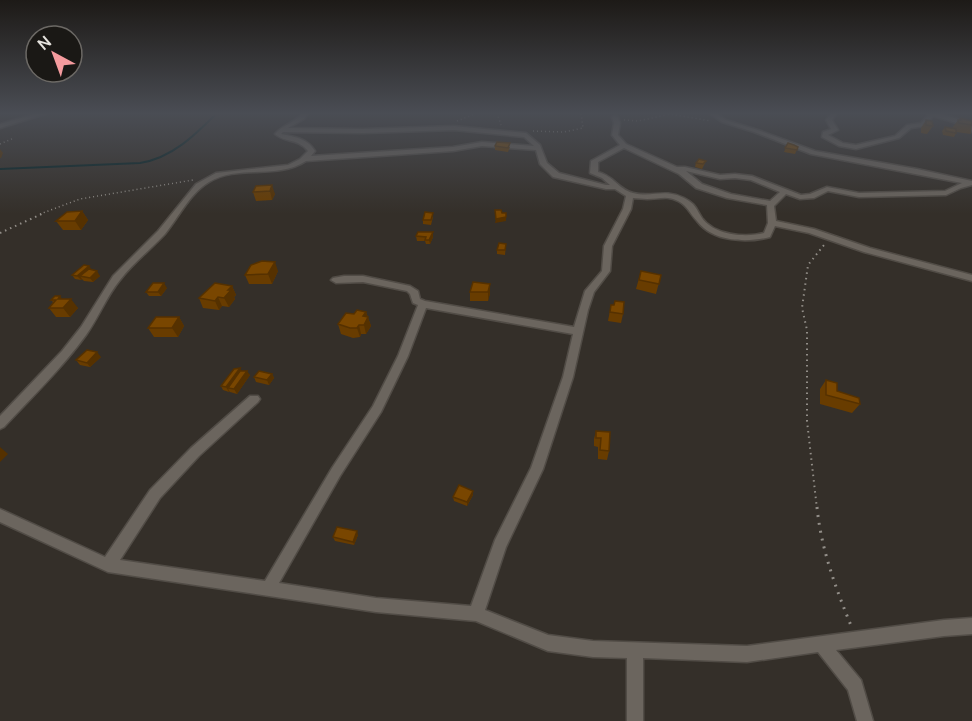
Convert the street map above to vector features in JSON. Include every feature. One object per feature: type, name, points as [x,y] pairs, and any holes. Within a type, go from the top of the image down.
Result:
[{"type":"street","points":[[304,159],[312,151],[310,147]]},
{"type":"street","points":[[0,424],[77,339],[116,278],[167,226],[183,203],[205,181],[220,173],[269,170],[304,159],[467,147]]},
{"type":"street","points":[[520,147],[539,148],[544,164],[556,175],[606,187],[616,187]]},
{"type":"street","points":[[621,147],[599,158],[594,166],[594,173],[605,177],[630,195],[682,196],[695,210],[696,218],[703,225],[730,235],[757,239],[767,235],[772,223],[770,213],[772,204],[784,192]]},
{"type":"street","points":[[627,147],[675,169],[696,187],[772,204]]},
{"type":"street","points":[[797,147],[813,153],[971,183]]},
{"type":"street","points":[[675,169],[720,177],[742,176],[784,192],[807,197],[827,189],[852,194],[946,193],[971,183]]},
{"type":"street","points":[[476,614],[500,545],[537,469],[568,376],[577,331],[590,291],[606,271],[608,246],[627,209],[627,197],[630,195]]},
{"type":"street","points":[[772,223],[920,266],[972,278]]},
{"type":"street","points":[[336,280],[344,278],[370,281],[410,289],[415,292],[416,301],[423,304],[577,331]]},
{"type":"street","points":[[268,589],[336,472],[377,409],[403,356],[423,304]]},
{"type":"street","points":[[108,565],[155,494],[195,452],[254,399]]},
{"type":"street","points":[[0,515],[108,565],[376,605],[476,614],[548,643],[593,649],[747,654],[972,626]]},
{"type":"street","points":[[822,645],[855,686],[865,721]]},
{"type":"street","points":[[635,651],[635,721]]},
{"type":"path","points":[[0,233],[80,199],[212,177]]},
{"type":"path","points":[[833,239],[819,249],[808,265],[804,285],[802,308],[807,330],[807,421],[819,530],[836,590],[856,639]]},
{"type":"building","points":[[786,147],[798,147],[797,150]]},
{"type":"building","points":[[699,159],[706,161],[703,164],[696,163]]},
{"type":"building","points":[[272,185],[270,191],[253,192],[256,186]]},
{"type":"building","points":[[495,210],[506,213],[506,217],[496,219]]},
{"type":"building","points":[[82,211],[75,221],[56,221],[67,212]]},
{"type":"building","points":[[425,212],[433,213],[431,220],[423,220]]},
{"type":"building","points":[[418,232],[433,232],[429,240],[425,240],[426,237],[416,236]]},
{"type":"building","points":[[499,243],[506,244],[505,250],[497,250]]},
{"type":"building","points":[[262,261],[275,262],[268,274],[245,275],[251,265]]},
{"type":"building","points":[[84,265],[89,266],[77,276],[72,275]]},
{"type":"building","points":[[89,269],[97,271],[90,278],[80,276]]},
{"type":"building","points":[[641,271],[661,275],[659,284],[639,280]]},
{"type":"building","points":[[473,282],[490,284],[488,292],[470,292]]},
{"type":"building","points":[[153,283],[164,283],[158,292],[146,292]]},
{"type":"building","points":[[215,283],[232,286],[228,290],[231,290],[224,298],[218,297],[215,301],[199,298]]},
{"type":"building","points":[[55,296],[60,296],[58,299],[71,299],[63,308],[49,308],[56,300],[51,300]]},
{"type":"building","points":[[615,301],[624,302],[623,314],[610,312],[611,305],[614,305]]},
{"type":"building","points":[[357,310],[366,312],[363,316],[368,317],[364,325],[350,328],[338,324],[346,313],[354,314]]},
{"type":"building","points":[[156,317],[179,317],[172,328],[148,328]]},
{"type":"building","points":[[87,350],[97,352],[87,363],[76,360]]},
{"type":"building","points":[[240,368],[226,387],[221,386],[234,369]]},
{"type":"building","points":[[240,371],[247,371],[234,389],[228,388]]},
{"type":"building","points":[[259,371],[272,374],[267,380],[254,377]]},
{"type":"building","points":[[826,380],[837,383],[837,391],[859,398],[860,404],[826,395]]},
{"type":"building","points":[[596,431],[610,432],[609,451],[600,450],[601,438],[596,438]]},
{"type":"building","points":[[459,485],[473,491],[467,502],[453,497]]},
{"type":"building","points":[[337,527],[357,531],[353,542],[333,537]]},
{"type":"waterway","points":[[0,169],[140,163],[162,156],[179,147]]}]
